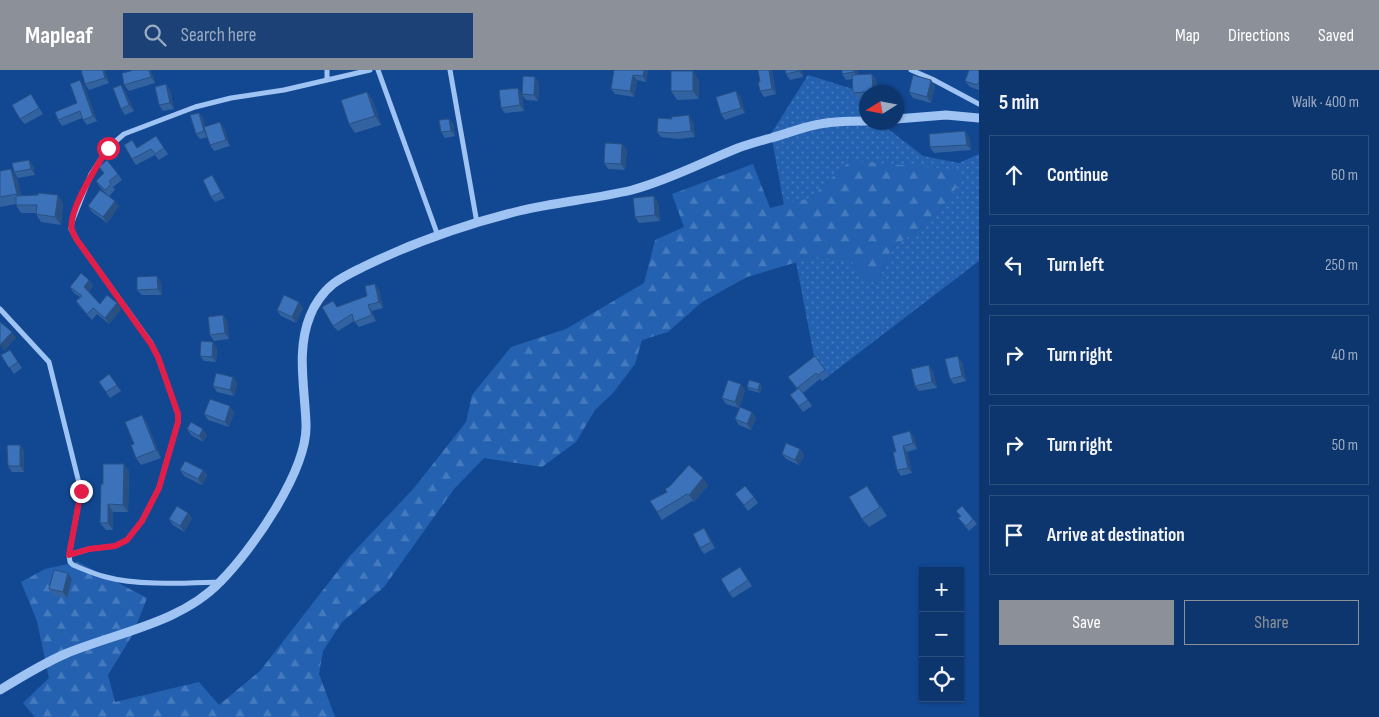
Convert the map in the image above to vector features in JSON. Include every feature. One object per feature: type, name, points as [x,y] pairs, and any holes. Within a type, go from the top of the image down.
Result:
[{"type":"street","points":[[327,70],[327,80]]},
{"type":"street","points":[[69,555],[89,549],[115,546],[127,540],[145,514],[159,488],[178,422],[178,414],[158,357],[151,344],[71,229],[76,207],[91,174],[108,148],[124,134],[195,107],[231,98],[284,90],[370,70]]},
{"type":"street","points":[[378,70],[438,236]]},
{"type":"street","points":[[450,70],[477,223]]},
{"type":"street","points":[[911,70],[979,104]]},
{"type":"street","points":[[904,119],[946,116],[979,118]]},
{"type":"street","points":[[0,690],[23,675],[65,654],[183,610],[202,598],[220,582],[259,534],[293,475],[304,447],[306,426],[303,392],[304,342],[309,317],[318,301],[330,286],[341,278],[382,258],[477,223],[521,210],[632,190],[667,179],[740,147],[817,124],[859,121]]},
{"type":"street","points":[[0,309],[50,362],[81,491],[69,555],[72,565],[107,578],[141,582],[175,584],[220,582]]},
{"type":"green space","points":[[808,75],[856,90],[859,94],[859,130],[890,130],[923,156],[959,163],[979,154],[979,261],[822,381],[818,377],[796,262],[814,257],[850,259],[865,278],[877,284],[892,248],[919,229],[943,206],[963,179],[850,161],[810,198],[784,205],[771,134]]},
{"type":"green space","points":[[850,161],[951,169],[963,179],[943,206],[919,229],[892,248],[877,284],[865,279],[850,259],[814,257],[747,277],[702,302],[668,332],[642,340],[635,364],[613,393],[595,410],[576,442],[542,467],[484,458],[454,489],[384,587],[342,622],[323,651],[319,674],[335,717],[35,717],[23,703],[49,678],[37,621],[21,582],[45,569],[78,562],[147,598],[133,634],[108,675],[115,702],[199,682],[219,705],[260,671],[348,558],[414,488],[466,422],[472,395],[511,347],[566,329],[644,283],[655,240],[684,227],[672,194],[753,164],[770,208],[810,198]]},
{"type":"building","points":[[81,70],[103,70],[105,78],[85,84]]},
{"type":"building","points":[[131,70],[149,70],[151,77],[124,85],[122,73]]},
{"type":"building","points":[[614,70],[644,70],[643,76],[633,75],[630,91],[611,89]]},
{"type":"building","points":[[758,70],[769,70],[772,89],[760,91]]},
{"type":"building","points":[[785,70],[799,70],[799,71],[786,74]]},
{"type":"building","points":[[842,70],[854,70],[854,72],[842,74]]},
{"type":"building","points":[[969,70],[979,70],[979,83],[977,85],[965,81]]},
{"type":"building","points":[[671,71],[693,71],[693,91],[671,91]]},
{"type":"building","points":[[872,74],[873,85],[859,85],[859,92],[853,93],[852,75]]},
{"type":"building","points":[[913,75],[931,80],[927,97],[909,92]]},
{"type":"building","points":[[523,76],[535,77],[534,95],[522,94]]},
{"type":"building","points":[[80,80],[93,116],[83,120],[80,111],[58,120],[55,112],[77,103],[70,84]]},
{"type":"building","points":[[166,84],[170,103],[159,105],[155,87]]},
{"type":"building","points":[[121,85],[129,105],[121,109],[113,88]]},
{"type":"building","points":[[518,88],[520,105],[501,108],[499,90]]},
{"type":"building","points":[[736,91],[741,108],[721,114],[716,97]]},
{"type":"building","points":[[367,92],[375,116],[349,124],[341,100]]},
{"type":"building","points":[[31,94],[39,108],[20,119],[12,105]]},
{"type":"building","points":[[199,113],[204,131],[196,134],[190,115]]},
{"type":"building","points":[[689,115],[691,131],[657,132],[658,118],[672,119],[671,117]]},
{"type":"building","points":[[449,119],[451,131],[441,132],[439,120]]},
{"type":"building","points":[[220,122],[226,140],[210,145],[204,127]]},
{"type":"building","points":[[965,131],[967,145],[930,147],[929,134]]},
{"type":"building","points":[[156,136],[164,148],[155,154],[151,149],[132,159],[124,145],[132,140],[137,148]]},
{"type":"building","points":[[605,143],[622,144],[621,164],[604,163]]},
{"type":"building","points":[[29,160],[31,169],[14,172],[12,163]]},
{"type":"building","points":[[107,160],[118,174],[109,181],[111,184],[105,190],[96,181],[104,173],[99,167]]},
{"type":"building","points":[[11,169],[17,194],[0,197],[0,171]]},
{"type":"building","points":[[212,175],[221,192],[211,197],[203,180]]},
{"type":"building","points":[[100,190],[115,201],[103,217],[88,206]]},
{"type":"building","points":[[38,193],[58,195],[55,217],[36,214],[37,205],[16,205],[16,196],[38,195]]},
{"type":"building","points":[[654,196],[655,215],[635,217],[633,198]]},
{"type":"building","points":[[81,273],[89,280],[84,287],[100,304],[107,295],[117,303],[105,318],[93,308],[87,314],[76,301],[82,296],[70,287]]},
{"type":"building","points":[[157,276],[158,289],[137,290],[137,277]]},
{"type":"building","points":[[375,284],[379,302],[368,305],[372,315],[354,322],[352,314],[333,326],[322,307],[333,301],[337,307],[367,296],[365,286]]},
{"type":"building","points":[[284,295],[299,302],[292,317],[277,310]]},
{"type":"building","points":[[223,315],[225,333],[210,335],[208,317]]},
{"type":"building","points":[[0,322],[12,332],[0,345]]},
{"type":"building","points":[[201,341],[213,342],[212,357],[200,356]]},
{"type":"building","points":[[10,350],[18,362],[9,368],[1,355]]},
{"type":"building","points":[[815,356],[825,370],[818,375],[816,373],[797,388],[788,377]]},
{"type":"building","points":[[958,356],[962,376],[950,379],[945,359]]},
{"type":"building","points":[[929,365],[932,382],[915,386],[911,369]]},
{"type":"building","points":[[216,373],[233,377],[230,390],[213,386]]},
{"type":"building","points":[[109,374],[117,385],[106,392],[99,382]]},
{"type":"building","points":[[728,380],[741,384],[735,402],[722,398]]},
{"type":"building","points":[[749,380],[760,383],[758,390],[747,387]]},
{"type":"building","points":[[799,388],[808,400],[799,406],[790,395]]},
{"type":"building","points":[[210,399],[230,406],[225,422],[204,414]]},
{"type":"building","points":[[740,407],[752,412],[747,424],[735,419]]},
{"type":"building","points":[[142,415],[156,450],[136,458],[131,445],[134,444],[125,422]]},
{"type":"building","points":[[191,422],[203,429],[199,436],[187,429]]},
{"type":"building","points":[[910,431],[913,443],[903,446],[908,468],[897,470],[893,452],[896,452],[892,436]]},
{"type":"building","points":[[786,443],[800,449],[795,460],[782,454]]},
{"type":"building","points":[[7,445],[20,445],[20,466],[8,466]]},
{"type":"building","points":[[185,461],[203,470],[198,479],[180,470]]},
{"type":"building","points":[[103,464],[124,464],[123,505],[108,504],[108,523],[100,523]]},
{"type":"building","points":[[689,465],[703,478],[689,495],[687,494],[657,512],[650,501],[667,492],[665,489]]},
{"type":"building","points":[[745,486],[754,497],[744,505],[735,494]]},
{"type":"building","points":[[867,486],[880,507],[862,519],[849,497]]},
{"type":"building","points":[[177,506],[188,513],[180,526],[169,519]]},
{"type":"building","points":[[962,506],[973,519],[966,526],[958,518],[961,516],[956,511]]},
{"type":"building","points":[[704,528],[711,542],[700,548],[693,534]]},
{"type":"building","points":[[740,567],[748,580],[729,593],[721,579]]},
{"type":"building","points":[[54,570],[68,573],[63,592],[49,589]]},
{"type":"route","points":[[81,491],[69,555],[89,549],[115,546],[127,540],[142,521],[153,502],[159,488],[178,422],[178,414],[158,357],[151,344],[71,229],[76,207],[91,174],[108,148]]}]
